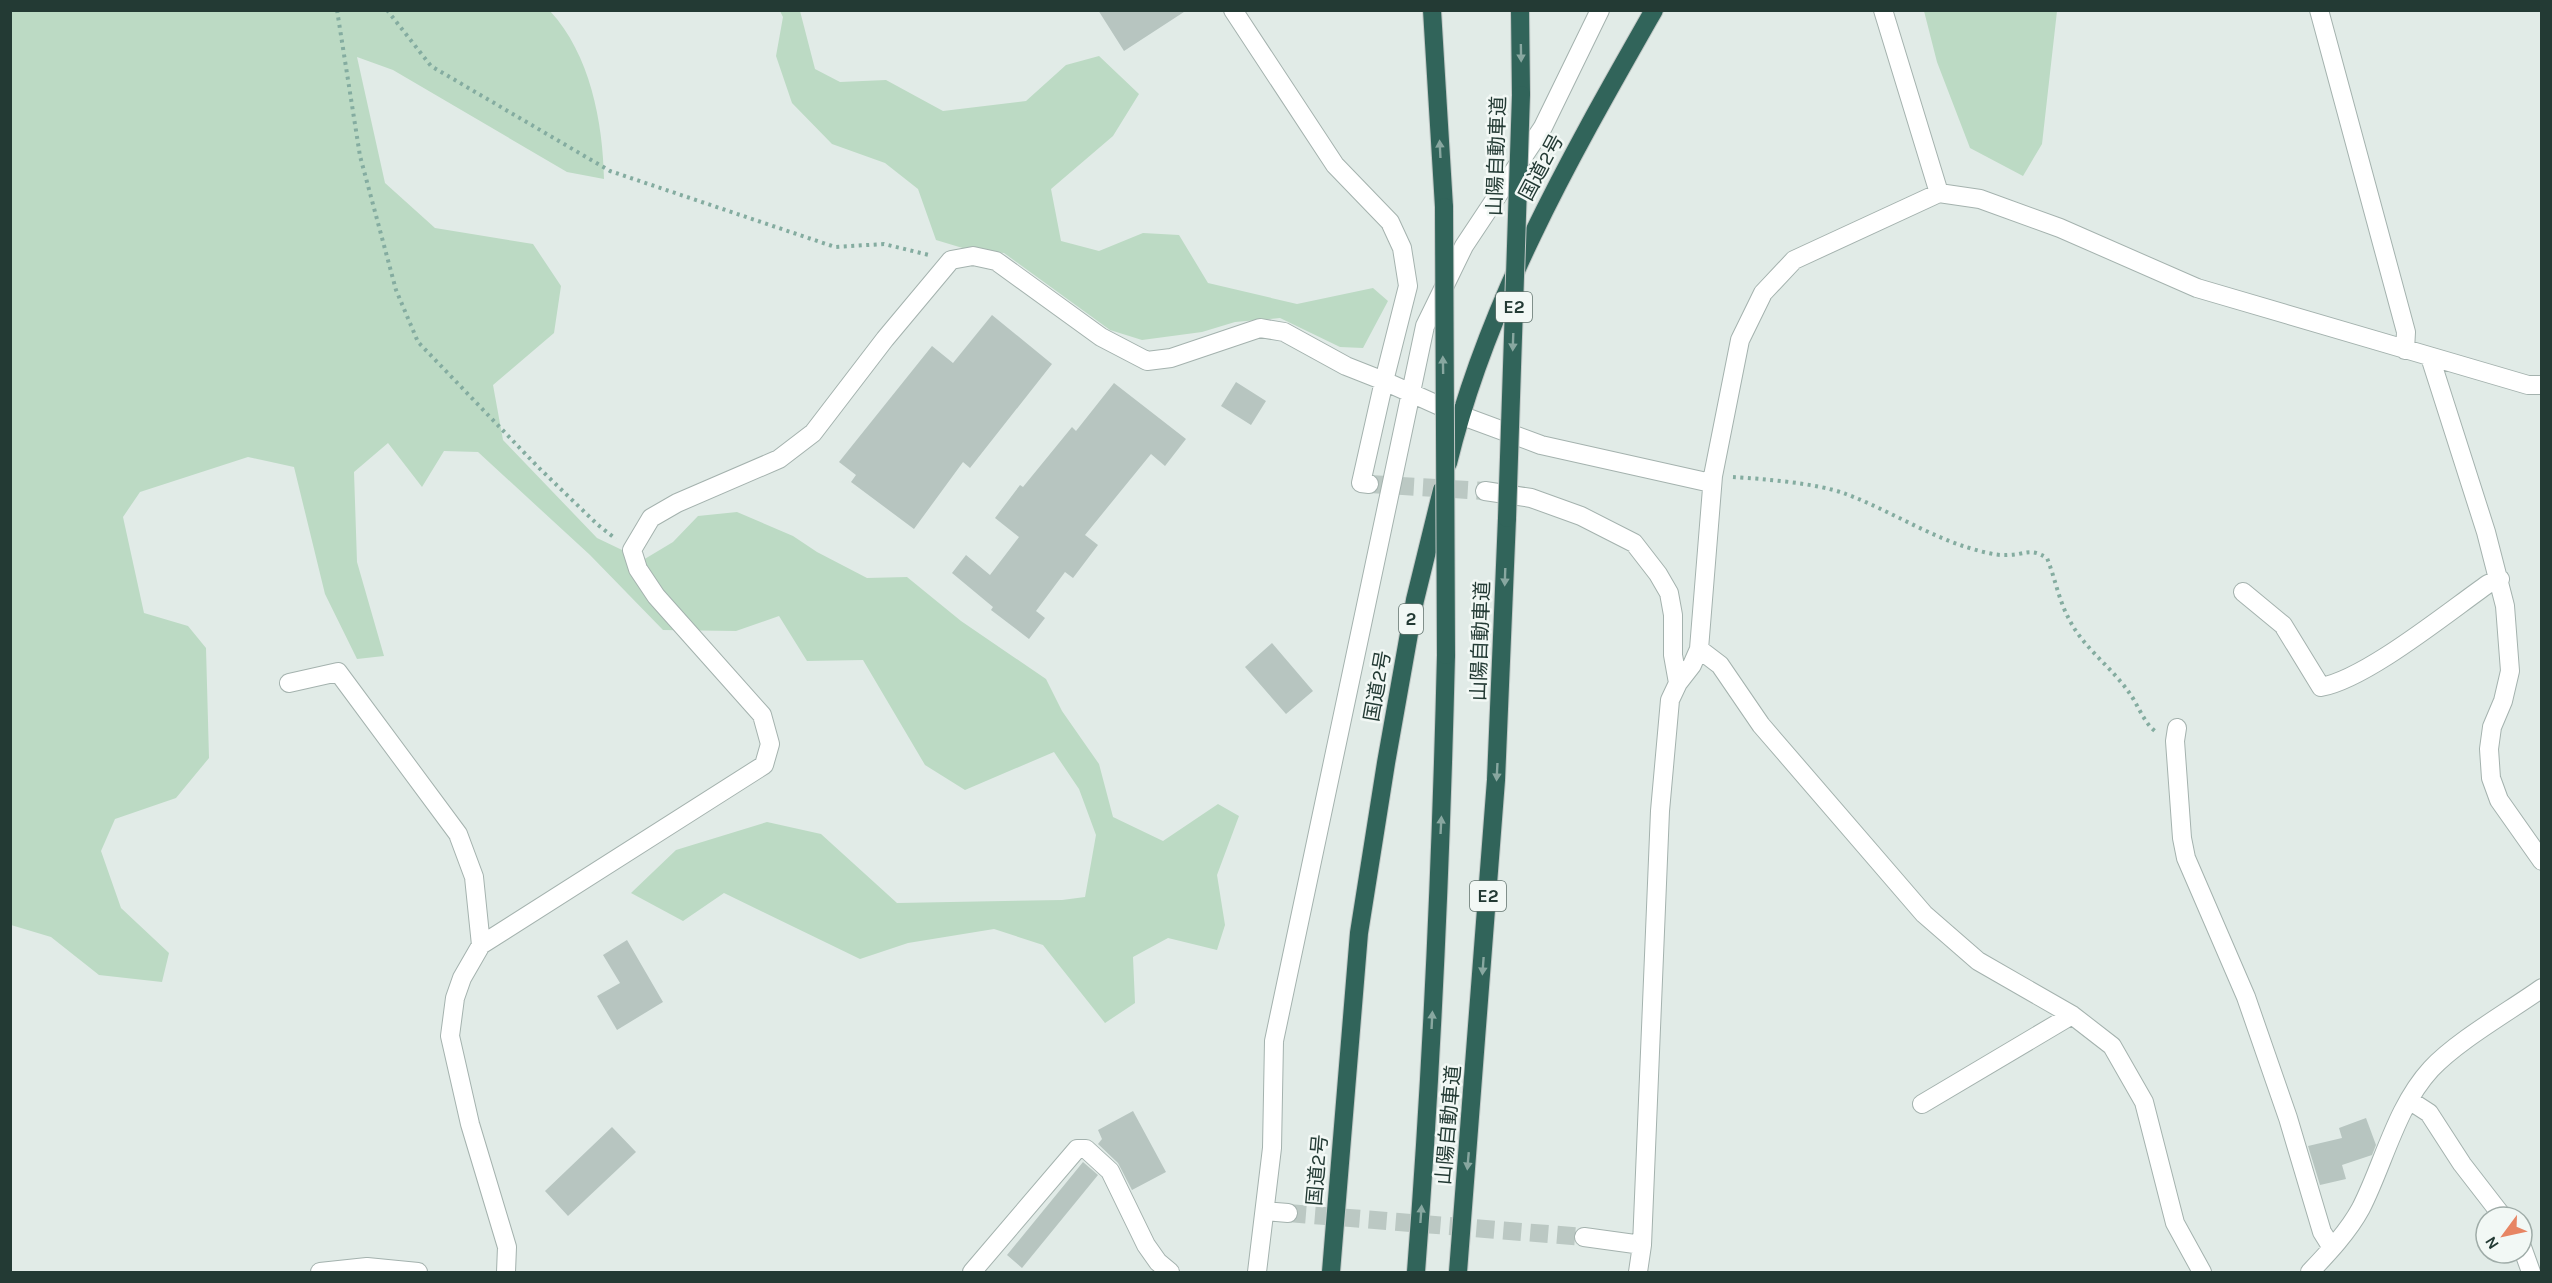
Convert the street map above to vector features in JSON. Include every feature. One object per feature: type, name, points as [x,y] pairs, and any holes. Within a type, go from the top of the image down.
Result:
[{"type":"highway","name":"山陽自動車道","points":[[1416,1272],[1426,1148],[1446,655],[1444,207],[1432,10]]},
{"type":"highway","name":"山陽自動車道","points":[[1458,1272],[1496,780],[1521,95],[1520,10]]},
{"type":"highway","name":"国道2号","points":[[1331,1272],[1361,922],[1415,600],[1460,415],[1503,297],[1538,220],[1654,10]]},
{"type":"street","points":[[1233,10],[1335,165],[1354,188],[1390,222],[1402,248],[1408,286],[1362,483],[1369,484]]},
{"type":"street","points":[[1257,1272],[1272,1148],[1274,1041],[1425,326],[1464,246],[1543,127],[1600,10]]},
{"type":"street","points":[[1883,10],[1939,193]]},
{"type":"street","points":[[2319,10],[2406,332],[2405,350]]},
{"type":"street","points":[[1638,1272],[1642,1245],[1660,811],[1670,700],[1678,683],[1692,665],[1699,649],[1712,480],[1740,340],[1763,293],[1794,260],[1939,193],[1980,199],[2060,228],[2197,288],[2528,385],[2541,385]]},
{"type":"street","points":[[506,1272],[507,1247],[470,1125],[450,1036],[455,998],[462,978],[481,945],[764,765],[770,744],[762,715],[656,596],[638,569],[632,550],[651,518],[677,503],[779,459],[813,433],[885,339],[951,260],[973,256],[996,261],[1101,337],[1147,361],[1171,358],[1260,328],[1284,332],[1346,366],[1460,415],[1541,446],[1712,480]]},
{"type":"street","points":[[2430,357],[2500,579],[2505,606],[2510,671],[2503,701],[2492,727],[2489,749],[2491,778],[2499,800],[2541,861]]},
{"type":"street","points":[[1485,491],[1532,498],[1581,516],[1634,543],[1669,593],[1673,615],[1673,655],[1678,683]]},
{"type":"street","points":[[2243,592],[2283,625],[2321,687],[2336,684],[2384,657],[2488,584],[2500,579]]},
{"type":"street","points":[[1699,649],[1720,665],[1761,725],[1924,914],[1978,961],[2072,1015],[2112,1046],[2144,1102],[2175,1223],[2202,1272]]},
{"type":"street","points":[[290,683],[338,672],[458,834],[474,877],[481,945]]},
{"type":"street","points":[[2176,735],[2186,858],[2247,997],[2288,1118],[2322,1232],[2332,1248]]},
{"type":"street","points":[[2310,1272],[2332,1248],[2360,1209],[2409,1100],[2430,1070],[2451,1051],[2541,988]]},
{"type":"street","points":[[1922,1104],[2072,1015]]},
{"type":"street","points":[[2409,1100],[2429,1113],[2462,1164],[2494,1205]]},
{"type":"street","points":[[972,1272],[1077,1149],[1086,1149],[1110,1171],[1146,1245],[1158,1262],[1170,1272]]},
{"type":"street","points":[[1264,1211],[1288,1214]]},
{"type":"street","points":[[1584,1237],[1642,1245]]},
{"type":"street","points":[[320,1272],[367,1270],[418,1272]]},
{"type":"path","points":[[337,10],[360,156],[396,290],[418,342],[589,517],[632,550]]},
{"type":"path","points":[[387,10],[431,66],[610,171],[835,247],[884,244],[951,260]]},
{"type":"path","points":[[1712,480],[1766,479],[1844,494],[1963,546],[2008,556],[2026,551],[2039,553],[2047,558],[2068,619],[2140,707],[2146,725],[2162,736],[2176,735]]},
{"type":"green space","points":[[10,11],[550,11],[564,28],[575,47],[592,90],[601,135],[604,179],[567,172],[393,70],[357,57],[385,183],[435,228],[533,244],[561,286],[554,333],[493,385],[503,440],[597,538],[643,560],[673,542],[698,516],[737,512],[793,536],[817,552],[867,578],[907,577],[961,621],[1046,679],[1062,711],[1099,764],[1113,817],[1163,841],[1218,804],[1239,816],[1217,875],[1225,925],[1217,950],[1168,938],[1133,957],[1135,1003],[1105,1023],[1043,945],[994,929],[908,943],[860,959],[724,893],[683,921],[631,893],[676,850],[767,822],[821,834],[897,903],[1062,900],[1085,897],[1096,835],[1079,789],[1054,752],[965,790],[925,765],[863,660],[807,661],[779,616],[736,631],[663,630],[590,555],[478,452],[444,451],[422,487],[388,443],[354,472],[357,562],[384,656],[357,659],[325,594],[294,467],[248,457],[140,492],[123,517],[144,613],[188,626],[206,648],[209,758],[176,798],[115,819],[101,851],[121,908],[169,953],[162,982],[99,975],[51,937],[11,925]]},
{"type":"green space","points":[[780,11],[800,11],[815,69],[840,82],[886,80],[943,111],[1026,101],[1066,65],[1099,56],[1139,94],[1113,136],[1051,189],[1061,241],[1099,251],[1143,233],[1179,235],[1208,283],[1297,304],[1373,288],[1388,301],[1363,348],[1340,347],[1280,318],[1235,322],[1202,332],[1142,340],[1110,330],[1004,253],[966,249],[936,240],[918,189],[885,163],[832,144],[792,103],[776,56],[783,17]]},
{"type":"green space","points":[[1924,11],[2057,11],[2042,144],[2023,176],[1970,148],[1937,62]]},
{"type":"building","points":[[1098,10],[1187,10],[1124,51]]},
{"type":"building","points":[[992,315],[1052,364],[970,468],[963,462],[914,529],[851,482],[856,475],[839,462],[932,346],[953,363]]},
{"type":"building","points":[[1236,382],[1266,401],[1251,425],[1221,406]]},
{"type":"building","points":[[1114,383],[1186,439],[1165,466],[1151,454],[1085,535],[1098,545],[1073,578],[1065,572],[1036,611],[1045,618],[1029,639],[991,610],[993,607],[952,573],[966,555],[990,575],[1019,537],[995,518],[1020,485],[1023,487],[1072,427],[1076,431]]},
{"type":"building","points":[[1272,643],[1313,691],[1286,714],[1245,667]]},
{"type":"building","points":[[627,940],[663,1002],[617,1030],[597,996],[620,983],[603,955]]},
{"type":"building","points":[[1133,1111],[1166,1172],[1132,1190],[1118,1163],[1098,1144],[1102,1139],[1098,1130]]},
{"type":"building","points":[[2366,1118],[2376,1145],[2372,1155],[2342,1165],[2346,1179],[2320,1185],[2308,1146],[2342,1138],[2339,1128]]},
{"type":"building","points":[[612,1127],[636,1152],[568,1216],[545,1191]]},
{"type":"building","points":[[1083,1162],[1098,1175],[1022,1268],[1007,1255]]},
{"type":"tunnel","points":[[1369,484],[1485,491]]},
{"type":"tunnel","points":[[1288,1213],[1584,1237]]}]
